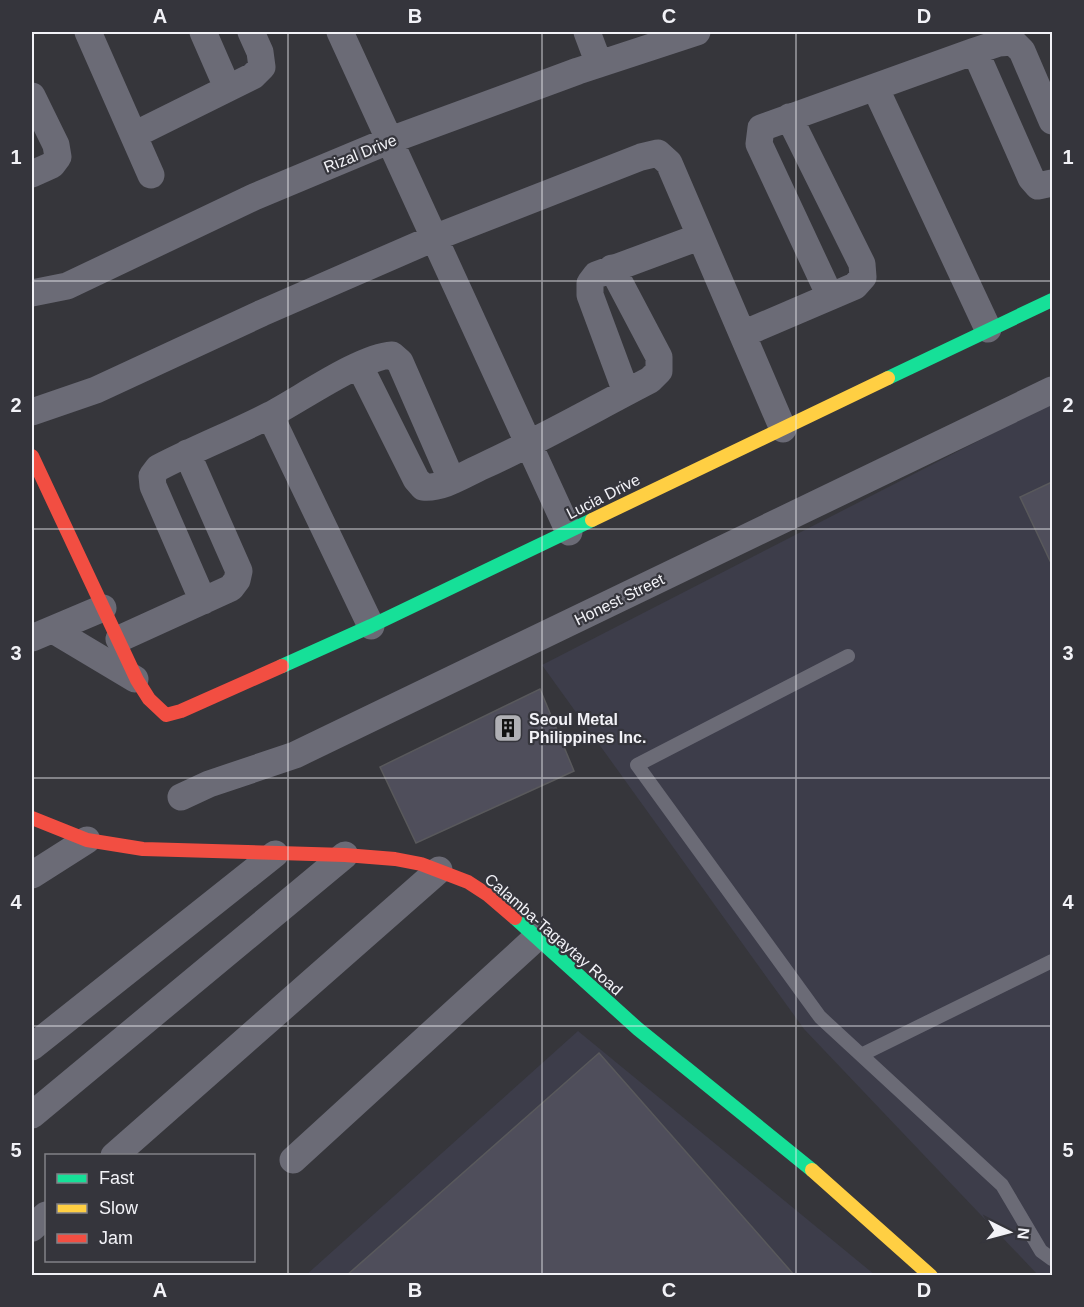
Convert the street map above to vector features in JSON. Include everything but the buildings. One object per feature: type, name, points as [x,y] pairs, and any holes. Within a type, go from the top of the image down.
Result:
[{"type":"street","points":[[88,32],[152,175]]},
{"type":"street","points":[[203,32],[228,87]]},
{"type":"street","points":[[134,135],[253,76],[262,67],[260,52],[251,32]]},
{"type":"street","points":[[339,32],[569,532]]},
{"type":"street","points":[[587,32],[599,64]]},
{"type":"street","name":"Rizal Drive","points":[[32,293],[67,286],[254,197],[388,141],[599,64],[697,32]]},
{"type":"street","points":[[830,296],[759,144],[761,128],[975,51],[999,43],[1013,42],[1022,51],[1053,121]]},
{"type":"street","points":[[975,51],[1031,178],[1038,186],[1053,183]]},
{"type":"street","points":[[875,87],[988,329]]},
{"type":"street","points":[[32,96],[56,145],[58,157],[52,165],[32,174]]},
{"type":"street","points":[[743,334],[855,286],[863,277],[862,264],[789,117]]},
{"type":"street","points":[[32,412],[96,390],[262,313],[434,238],[641,156],[658,153],[669,164],[783,429]]},
{"type":"street","points":[[626,393],[590,295],[590,283],[596,274],[612,267],[699,237]]},
{"type":"street","points":[[359,365],[416,479],[423,487],[432,488],[452,481],[530,444],[626,393],[650,380],[659,371],[659,357],[612,267]]},
{"type":"street","name":"Lucia Drive","points":[[135,679],[156,707],[166,715],[181,711],[371,626],[988,329],[1053,300]]},
{"type":"street","points":[[203,601],[153,486],[152,476],[158,468],[270,415],[359,365],[380,356],[392,355],[400,362],[452,481]]},
{"type":"street","name":"Honest Street","points":[[181,797],[209,784],[295,755],[1053,390]]},
{"type":"street","points":[[270,415],[371,626]]},
{"type":"street","points":[[119,639],[231,588],[237,580],[238,571],[187,453]]},
{"type":"street","points":[[32,456],[119,639],[135,679]]},
{"type":"street","points":[[42,634],[103,608]]},
{"type":"street","points":[[42,634],[135,679]]},
{"type":"street","name":"Calamba-Tagaytay Road","points":[[32,818],[87,840],[143,849],[345,855],[395,860],[421,864],[468,882],[537,937],[638,1029],[807,1165],[931,1275]]},
{"type":"street","points":[[32,875],[87,840]]},
{"type":"street","points":[[32,1047],[275,854]]},
{"type":"street","points":[[32,1115],[345,855]]},
{"type":"street","points":[[115,1154],[439,870]]},
{"type":"street","points":[[293,1160],[537,937]]},
{"type":"street","points":[[32,1228],[45,1216]]},
{"type":"lane","points":[[848,656],[637,765],[820,1017],[1002,1185],[1041,1251],[1053,1259]]},
{"type":"lane","points":[[861,1055],[1053,961]]},
{"type":"shaded area","points":[[1052,403],[1052,1275],[1038,1275],[804,1029],[542,665]]},
{"type":"shaded area","points":[[578,1031],[875,1275],[305,1276]]},
{"type":"traffic: fast","points":[[888,378],[1052,300]]},
{"type":"traffic: fast","points":[[282,666],[592,520]]},
{"type":"traffic: fast","points":[[515,918],[638,1029],[812,1170]]},
{"type":"traffic: slow","points":[[592,520],[888,378]]},
{"type":"traffic: slow","points":[[812,1170],[931,1276]]},
{"type":"traffic: jam","points":[[32,456],[137,680],[149,699],[166,715],[181,711],[282,666]]},
{"type":"traffic: jam","points":[[32,818],[87,840],[143,849],[345,855],[395,859],[421,864],[468,882],[488,895],[515,918]]},
{"type":"place","name":"Seoul Metal Philippines Inc.","points":[[508,728]]}]
